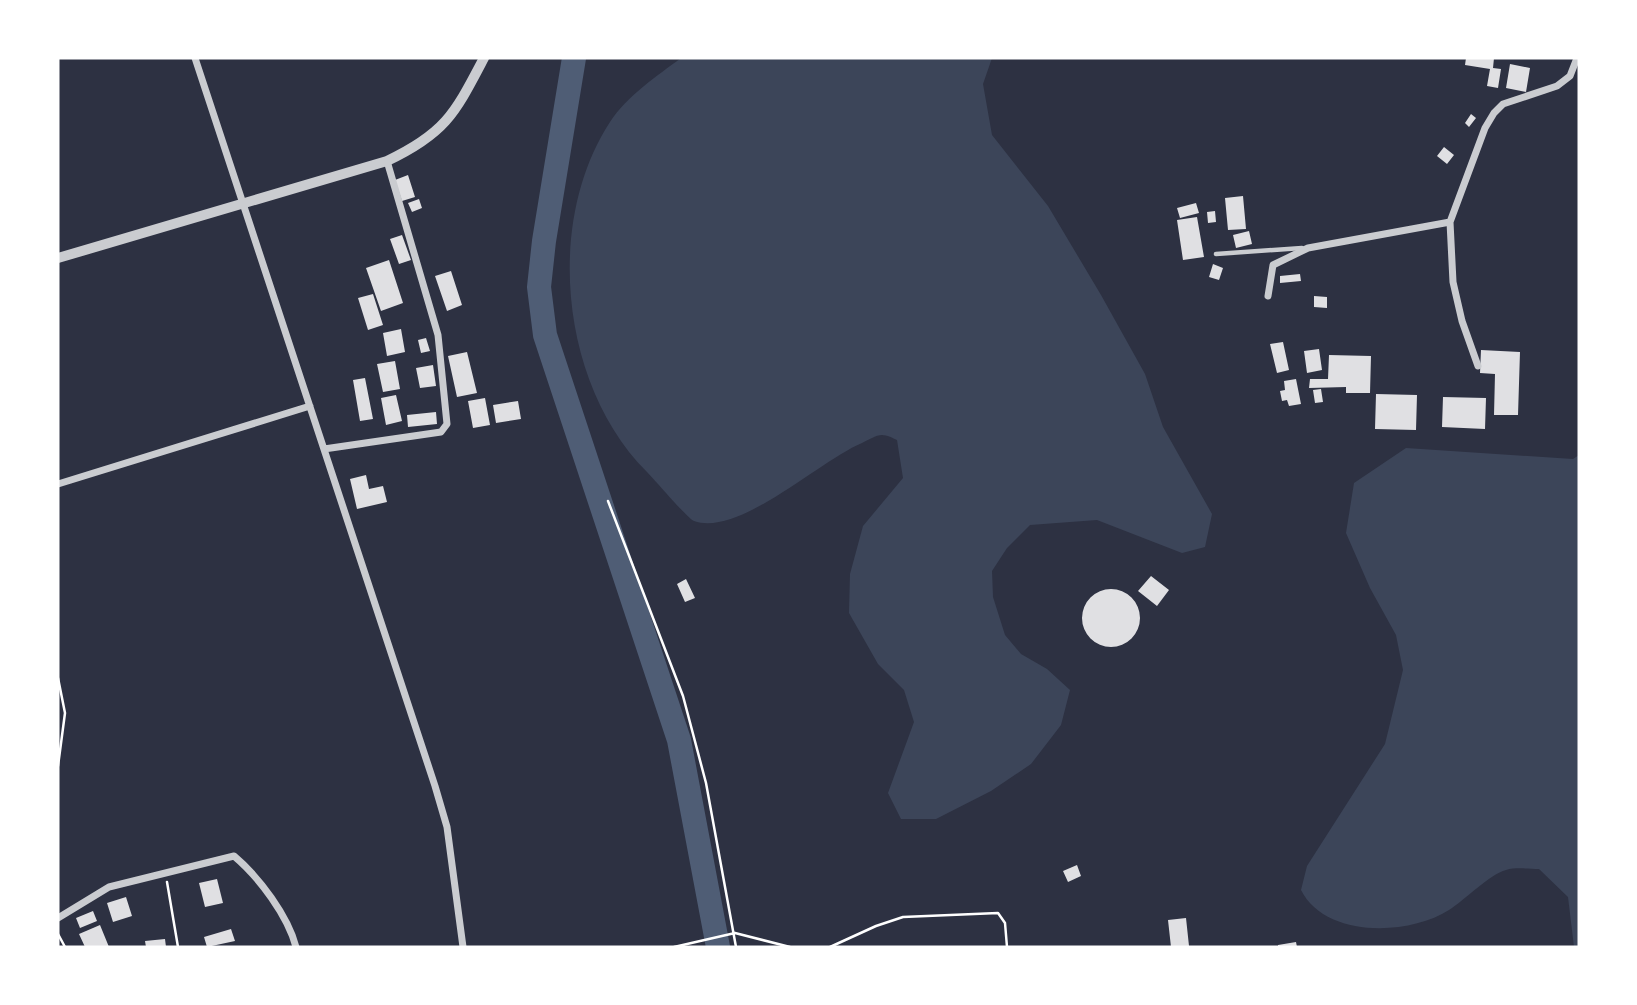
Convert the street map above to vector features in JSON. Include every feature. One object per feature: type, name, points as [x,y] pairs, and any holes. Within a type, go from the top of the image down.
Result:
[{"type":"street","points":[[195,58],[447,827],[463,947]]},
{"type":"street","points":[[58,258],[387,161],[420,145],[445,124],[457,108],[484,58]]},
{"type":"street","points":[[1478,366],[1462,321],[1453,282],[1450,222],[1485,128],[1494,113],[1503,104],[1557,86],[1570,76],[1577,58]]},
{"type":"street","points":[[324,449],[441,432],[447,424],[436,322],[387,161]]},
{"type":"street","points":[[1268,296],[1273,265],[1308,248],[1450,222]]},
{"type":"street","points":[[58,484],[310,407]]},
{"type":"street","points":[[58,918],[109,887],[234,856],[257,881],[292,933],[296,947]]},
{"type":"lane","points":[[1216,254],[1308,248]]},
{"type":"path","points":[[608,501],[683,696],[706,783],[736,947]]},
{"type":"path","points":[[58,678],[65,713],[58,766]]},
{"type":"path","points":[[165,873],[178,947]]},
{"type":"path","points":[[830,947],[903,917],[998,914],[1004,923],[1007,947]]},
{"type":"path","points":[[674,947],[735,933],[790,947]]},
{"type":"path","points":[[58,934],[65,947]]},
{"type":"shaded area","points":[[681,58],[992,58],[983,84],[992,135],[1048,206],[1101,295],[1145,374],[1163,427],[1212,514],[1205,547],[1182,553],[1097,520],[1030,525],[1007,548],[992,571],[993,597],[1005,635],[1021,654],[1047,669],[1070,690],[1061,725],[1031,764],[991,791],[936,819],[901,819],[888,793],[914,722],[904,690],[878,664],[849,613],[850,574],[863,526],[903,478],[897,440],[884,435],[872,438],[844,452],[779,495],[733,518],[712,523],[694,521],[647,472],[618,436],[596,395],[580,350],[572,303],[570,254],[576,207],[589,163],[617,113],[643,87]]},
{"type":"shaded area","points":[[1406,448],[1573,459],[1579,455],[1579,947],[1574,947],[1568,897],[1539,869],[1500,872],[1449,910],[1432,919],[1390,928],[1369,928],[1328,917],[1313,906],[1301,890],[1307,866],[1385,744],[1403,670],[1396,635],[1370,588],[1346,533],[1354,483]]},
{"type":"building","points":[[1466,58],[1494,58],[1493,68],[1501,69],[1498,88],[1487,86],[1490,69],[1465,65]]},
{"type":"building","points":[[1510,64],[1530,68],[1526,92],[1506,88]]},
{"type":"building","points":[[1471,114],[1476,118],[1469,127],[1465,123]]},
{"type":"building","points":[[1444,147],[1454,155],[1447,164],[1437,156]]},
{"type":"building","points":[[408,175],[415,197],[402,201],[395,180]]},
{"type":"building","points":[[1243,196],[1246,229],[1228,230],[1225,198]]},
{"type":"building","points":[[419,199],[422,208],[412,212],[408,203]]},
{"type":"building","points":[[1196,203],[1199,213],[1180,218],[1177,208]]},
{"type":"building","points":[[1215,211],[1216,222],[1208,223],[1207,212]]},
{"type":"building","points":[[1197,217],[1204,257],[1183,260],[1177,220]]},
{"type":"building","points":[[1249,231],[1252,244],[1236,248],[1233,235]]},
{"type":"building","points":[[402,235],[411,260],[399,264],[390,239]]},
{"type":"building","points":[[389,260],[403,303],[381,311],[366,268]]},
{"type":"building","points":[[1213,264],[1223,268],[1219,280],[1209,277]]},
{"type":"building","points":[[451,271],[462,305],[447,311],[435,276]]},
{"type":"building","points":[[1300,274],[1301,281],[1280,283],[1280,276]]},
{"type":"building","points":[[373,294],[383,325],[368,330],[358,298]]},
{"type":"building","points":[[1314,296],[1327,297],[1327,308],[1314,307]]},
{"type":"building","points":[[401,329],[405,352],[387,356],[383,333]]},
{"type":"building","points":[[426,338],[430,351],[421,353],[418,340]]},
{"type":"building","points":[[1283,342],[1289,370],[1277,373],[1270,344]]},
{"type":"building","points":[[1319,349],[1322,370],[1307,373],[1304,351]]},
{"type":"building","points":[[1481,350],[1520,352],[1518,415],[1494,415],[1495,374],[1480,373]]},
{"type":"building","points":[[467,352],[477,393],[457,397],[448,356]]},
{"type":"building","points":[[1329,355],[1371,356],[1370,393],[1346,393],[1346,387],[1309,388],[1310,379],[1328,379]]},
{"type":"building","points":[[395,361],[400,389],[383,392],[377,364]]},
{"type":"building","points":[[433,365],[436,386],[420,388],[416,368]]},
{"type":"building","points":[[365,378],[373,419],[360,421],[353,380]]},
{"type":"building","points":[[1296,379],[1301,404],[1289,406],[1287,400],[1282,401],[1280,391],[1285,390],[1284,381]]},
{"type":"building","points":[[1321,389],[1323,402],[1315,403],[1313,390]]},
{"type":"building","points":[[1376,394],[1417,395],[1416,430],[1375,429]]},
{"type":"building","points":[[396,395],[402,421],[386,425],[381,398]]},
{"type":"building","points":[[1443,397],[1486,398],[1485,429],[1442,427]]},
{"type":"building","points":[[485,398],[490,425],[473,428],[468,401]]},
{"type":"building","points":[[518,401],[521,419],[496,423],[493,405]]},
{"type":"building","points":[[436,412],[437,424],[408,427],[407,415]]},
{"type":"building","points":[[366,475],[369,489],[383,486],[387,502],[357,509],[350,479]]},
{"type":"building","points":[[1151,576],[1169,590],[1157,606],[1138,591]]},
{"type":"building","points":[[686,579],[695,598],[685,602],[677,584]]},
{"type":"building","points":[[1111,589],[1122,591],[1135,602],[1140,618],[1138,629],[1127,642],[1111,647],[1100,645],[1087,634],[1082,618],[1084,607],[1095,594]]},
{"type":"building","points":[[1077,865],[1081,876],[1068,882],[1063,871]]},
{"type":"building","points":[[217,879],[223,903],[205,907],[199,883]]},
{"type":"building","points":[[126,897],[132,916],[113,922],[107,903]]},
{"type":"building","points":[[93,911],[97,921],[80,928],[76,918]]},
{"type":"building","points":[[1186,918],[1189,946],[1171,947],[1168,920]]},
{"type":"building","points":[[100,925],[109,947],[85,947],[79,934]]},
{"type":"building","points":[[231,929],[235,941],[207,947],[204,937]]},
{"type":"building","points":[[165,939],[166,947],[146,947],[145,941]]},
{"type":"building","points":[[1296,942],[1297,947],[1278,947],[1278,945]]},
{"type":"waterway","points":[[574,58],[539,287],[545,335],[679,740],[718,947]]}]
